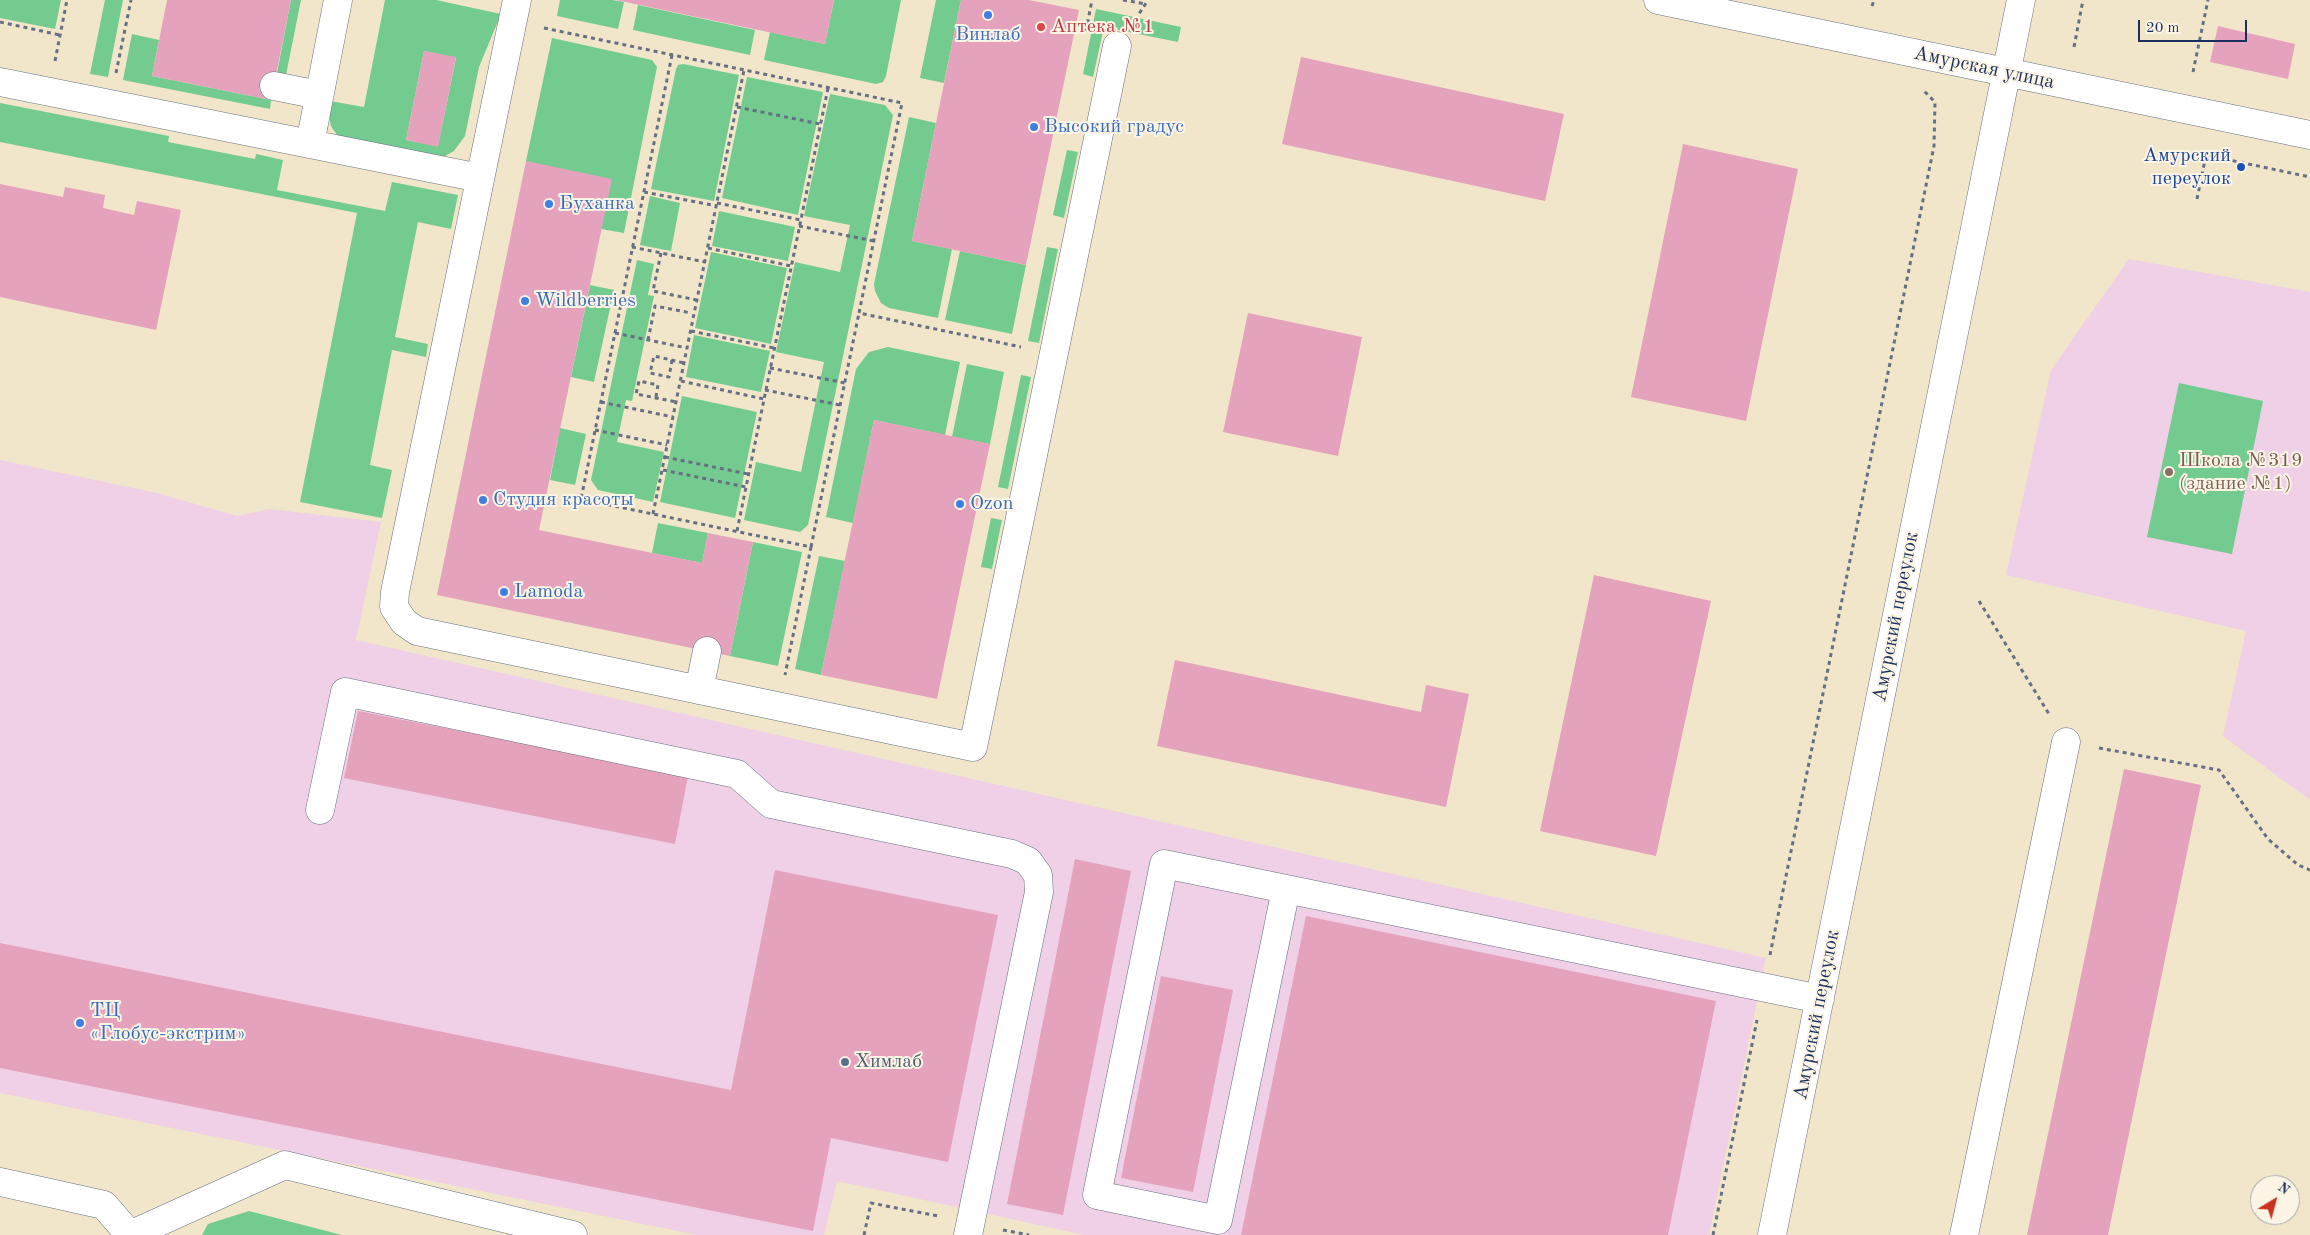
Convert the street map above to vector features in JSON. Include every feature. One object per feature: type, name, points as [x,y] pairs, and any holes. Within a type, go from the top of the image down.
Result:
[{"type":"street","points":[[310,144],[338,0]]},
{"type":"street","name":"Амурская улица","points":[[1658,0],[2310,135]]},
{"type":"street","name":"Амурский переулок","points":[[1772,1235],[2021,0]]},
{"type":"street","points":[[514,11],[395,592],[394,607],[404,622],[417,631],[973,747],[1117,46]]},
{"type":"street","points":[[0,82],[480,178]]},
{"type":"street","points":[[274,86],[320,95]]},
{"type":"street","points":[[699,690],[707,651]]},
{"type":"street","points":[[320,810],[345,692],[737,774],[771,804],[1012,854],[1028,861],[1038,875],[1039,892],[968,1235]]},
{"type":"street","points":[[1964,1235],[2066,742]]},
{"type":"street","points":[[1286,889],[1218,1220],[1097,1195],[1164,864],[1286,889],[1763,987],[1820,999]]},
{"type":"street","points":[[0,1182],[104,1205],[130,1235],[285,1165],[573,1235]]},
{"type":"path","points":[[54,62],[67,0]]},
{"type":"path","points":[[110,104],[131,0]]},
{"type":"path","points":[[1123,0],[1146,4]]},
{"type":"path","points":[[1872,6],[1874,0]]},
{"type":"path","points":[[2074,47],[2083,0]]},
{"type":"path","points":[[2193,72],[2208,0]]},
{"type":"path","points":[[514,11],[672,55],[902,103],[778,706]]},
{"type":"path","points":[[0,22],[60,34]]},
{"type":"path","points":[[672,55],[581,499],[811,546]]},
{"type":"path","points":[[654,514],[744,70]]},
{"type":"path","points":[[1713,1235],[1934,146],[1935,102],[1918,86]]},
{"type":"path","points":[[737,531],[828,88]]},
{"type":"path","points":[[737,107],[820,124]]},
{"type":"path","points":[[2196,199],[2206,155],[2310,177]]},
{"type":"path","points":[[644,192],[800,220]]},
{"type":"path","points":[[799,226],[874,241]]},
{"type":"path","points":[[632,248],[705,262]]},
{"type":"path","points":[[708,248],[791,266]]},
{"type":"path","points":[[661,253],[653,291],[697,300]]},
{"type":"path","points":[[648,340],[655,306],[692,313]]},
{"type":"path","points":[[859,313],[1054,354]]},
{"type":"path","points":[[691,331],[774,348]]},
{"type":"path","points":[[615,333],[687,348]]},
{"type":"path","points":[[672,360],[668,377],[650,373],[654,356],[672,360],[684,363]]},
{"type":"path","points":[[770,368],[845,383]]},
{"type":"path","points":[[656,397],[658,386],[639,381],[636,394],[677,402]]},
{"type":"path","points":[[681,381],[764,399]]},
{"type":"path","points":[[766,390],[840,406]]},
{"type":"path","points":[[601,402],[673,417]]},
{"type":"path","points":[[595,430],[668,445]]},
{"type":"path","points":[[665,457],[748,474]]},
{"type":"path","points":[[663,470],[746,487]]},
{"type":"path","points":[[1979,601],[2066,742],[2219,770],[2268,839],[2298,865],[2310,870]]},
{"type":"shaded area","name":"Школа №319 (здание №1)","points":[[2129,259],[2310,292],[2310,800],[2223,736],[2246,631],[2006,575],[2051,370]]},
{"type":"shaded area","points":[[0,460],[157,493],[237,516],[269,509],[381,522],[356,640],[1766,958],[1709,1235],[1084,1235],[837,1181],[824,1235],[697,1235],[0,1093]]},
{"type":"green space","points":[[0,0],[61,0],[55,29],[0,18]]},
{"type":"green space","points":[[105,0],[123,0],[108,77],[90,74]]},
{"type":"green space","points":[[291,0],[301,0],[286,75],[277,73]]},
{"type":"green space","points":[[385,0],[436,0],[501,14],[479,67],[465,136],[454,151],[438,160],[349,141],[337,135],[331,126],[328,112],[330,101],[364,107]],"holes":[[[424,51],[456,58],[438,146],[406,140]]]},
{"type":"green space","points":[[560,0],[612,0],[624,2],[618,29],[557,16]]},
{"type":"green space","points":[[834,0],[901,0],[886,76],[883,82],[876,84],[764,60],[770,32],[825,44]]},
{"type":"green space","points":[[936,0],[961,0],[944,83],[920,78]]},
{"type":"green space","points":[[638,5],[755,30],[750,55],[633,30]]},
{"type":"green space","points":[[1096,9],[1181,27],[1178,42],[1104,27],[1093,77],[1083,74]]},
{"type":"green space","points":[[132,34],[159,40],[152,76],[271,100],[270,109],[123,80]]},
{"type":"green space","points":[[552,38],[652,60],[657,67],[624,233],[601,229],[526,161]]},
{"type":"green space","points":[[683,64],[739,75],[714,201],[651,189],[676,69],[678,65]]},
{"type":"green space","points":[[747,77],[823,92],[798,215],[722,198]]},
{"type":"green space","points":[[830,94],[885,105],[893,115],[808,525],[800,532],[744,520],[756,462],[801,472],[824,362],[776,352],[795,262],[840,272],[850,225],[804,216]]},
{"type":"green space","points":[[0,103],[169,136],[168,142],[255,159],[256,154],[283,160],[277,190],[385,211],[392,182],[458,195],[451,229],[418,222],[395,337],[428,344],[426,357],[392,350],[370,465],[392,470],[382,518],[300,502],[357,213],[0,142]]},
{"type":"green space","points":[[909,117],[936,123],[912,241],[952,249],[938,318],[889,308],[881,303],[875,291],[874,284]]},
{"type":"green space","points":[[1067,150],[1078,152],[1064,218],[1053,215]]},
{"type":"green space","points":[[650,196],[680,203],[671,251],[640,245]]},
{"type":"green space","points":[[719,211],[795,227],[788,261],[712,246]]},
{"type":"green space","points":[[1047,247],[1058,249],[1039,343],[1028,341]]},
{"type":"green space","points":[[960,251],[1026,265],[1012,334],[945,320]]},
{"type":"green space","points":[[711,252],[787,268],[771,344],[695,328]]},
{"type":"green space","points":[[637,260],[654,264],[648,295],[654,296],[632,401],[626,400],[617,442],[664,452],[653,502],[598,490],[591,480]]},
{"type":"green space","points":[[590,285],[614,290],[594,382],[571,377]]},
{"type":"green space","points":[[694,335],[770,351],[761,392],[686,377]]},
{"type":"green space","points":[[888,347],[960,362],[945,435],[874,420],[853,523],[826,517],[856,369],[869,352]]},
{"type":"green space","points":[[967,364],[1004,372],[990,444],[952,437]]},
{"type":"green space","points":[[1021,375],[1031,377],[1008,489],[998,487]]},
{"type":"green space","points":[[2179,383],[2263,401],[2232,554],[2147,537]]},
{"type":"green space","points":[[682,396],[757,412],[735,518],[660,502]]},
{"type":"green space","points":[[560,428],[586,434],[575,485],[550,480]]},
{"type":"green space","points":[[991,518],[1002,520],[992,569],[981,567]]},
{"type":"green space","points":[[658,523],[708,533],[702,563],[652,553]]},
{"type":"green space","points":[[753,542],[802,552],[778,666],[730,656]]},
{"type":"green space","points":[[819,556],[845,561],[821,675],[795,669]]},
{"type":"green space","points":[[249,1211],[342,1235],[202,1235],[208,1224]]},
{"type":"building","points":[[167,0],[291,0],[271,100],[152,76]]},
{"type":"building","points":[[616,0],[834,0],[825,44]]},
{"type":"building","points":[[961,0],[1029,0],[1079,10],[1026,265],[912,241]]},
{"type":"building","points":[[2218,26],[2295,44],[2288,79],[2210,62]]},
{"type":"building","points":[[424,51],[456,57],[438,147],[406,140]]},
{"type":"building","points":[[1301,57],[1564,114],[1545,201],[1282,144]]},
{"type":"building","points":[[1683,144],[1798,169],[1746,421],[1631,397]]},
{"type":"building","points":[[526,161],[612,179],[539,530],[702,563],[708,533],[753,542],[730,656],[437,595]]},
{"type":"building","points":[[0,184],[63,197],[65,187],[105,195],[103,208],[134,215],[137,201],[181,210],[156,330],[0,297]]},
{"type":"building","points":[[1248,313],[1362,337],[1338,456],[1223,432]]},
{"type":"building","points":[[874,420],[990,444],[937,699],[821,675]]},
{"type":"building","points":[[1594,575],[1711,601],[1656,856],[1540,831]]},
{"type":"building","points":[[1175,660],[1421,712],[1426,685],[1469,694],[1446,807],[1157,746]]},
{"type":"building","points":[[358,711],[688,776],[675,844],[344,778]]},
{"type":"building","points":[[2124,769],[2201,785],[2108,1235],[2027,1235]]},
{"type":"building","points":[[1075,859],[1131,871],[1063,1215],[1007,1204]]},
{"type":"building","points":[[775,870],[998,915],[948,1162],[831,1138],[813,1231],[0,1068],[0,943],[731,1090]]},
{"type":"building","points":[[1306,916],[1716,1001],[1668,1235],[1241,1235]]},
{"type":"building","points":[[1161,976],[1233,990],[1193,1192],[1121,1178]]},
{"type":"place","name":"Винлаб","points":[[988,15]]},
{"type":"place","name":"Аптека №1","points":[[1041,27]]},
{"type":"place","name":"Высокий градус","points":[[1034,127]]},
{"type":"place","name":"Амурский переулок","points":[[2241,167]]},
{"type":"place","name":"Буханка","points":[[549,204]]},
{"type":"place","name":"Wildberries","points":[[525,301]]},
{"type":"place","name":"Школа №319 (здание №1)","points":[[2169,472]]},
{"type":"place","name":"Студия красоты","points":[[483,500]]},
{"type":"place","name":"Ozon","points":[[960,504]]},
{"type":"place","name":"Lamoda","points":[[504,592]]},
{"type":"place","name":"ТЦ «Глобус-экстрим»","points":[[80,1023]]},
{"type":"place","name":"Химлаб","points":[[845,1062]]}]
